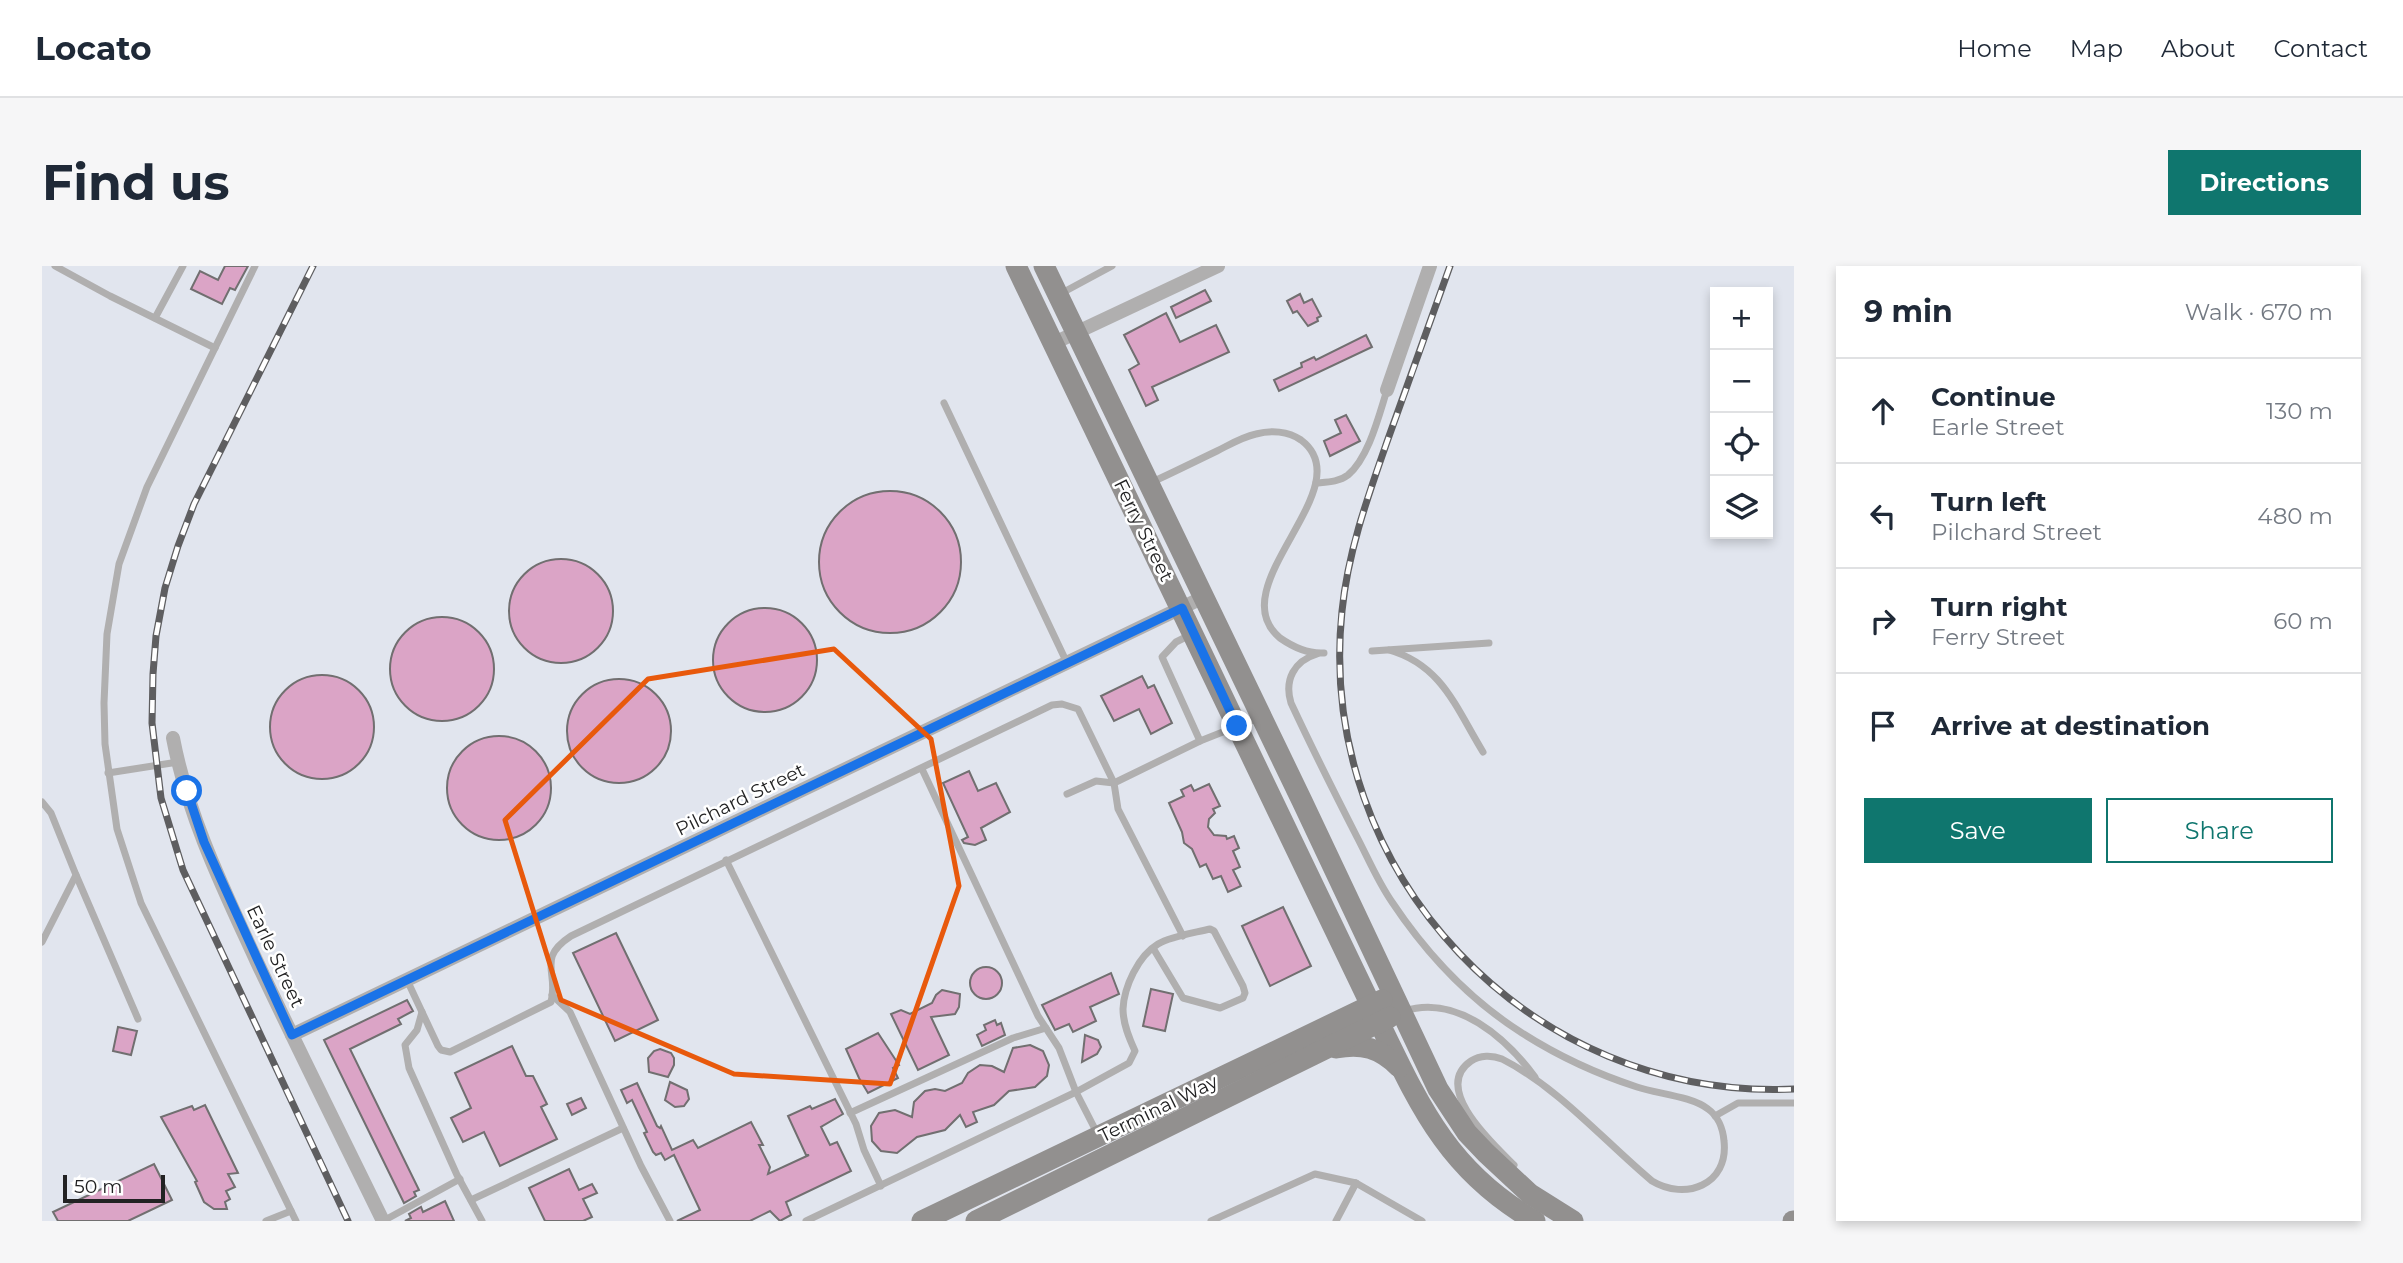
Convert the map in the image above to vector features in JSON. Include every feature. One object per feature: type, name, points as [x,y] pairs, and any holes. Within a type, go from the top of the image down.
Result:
[{"type":"main road","name":"Ferry Street","points":[[1016,266],[1375,1014]]},
{"type":"main road","name":"Ferry Street","points":[[1044,266],[1438,1089],[1467,1133],[1543,1214]]},
{"type":"main road","name":"Terminal Way","points":[[922,1221],[1099,1136],[1397,1003]]},
{"type":"main road","name":"Terminal Way","points":[[975,1221],[1321,1051],[1375,1014]]},
{"type":"main road","points":[[1375,1014],[1430,1123],[1449,1149],[1497,1195],[1543,1214],[1573,1221]]},
{"type":"main road","points":[[1321,1051],[1353,1045],[1373,1048],[1389,1057],[1404,1073]]},
{"type":"street","points":[[1054,343],[1218,266]]},
{"type":"street","points":[[1387,390],[1430,266]]},
{"type":"street","name":"Pilchard Street","points":[[292,1035],[1204,597]]},
{"type":"street","name":"Earle Street","points":[[173,738],[204,842],[292,1035],[383,1221]]},
{"type":"lane","points":[[55,266],[215,348]]},
{"type":"lane","points":[[155,318],[183,266]]},
{"type":"lane","points":[[255,266],[147,486],[119,564],[109,623],[105,673],[105,744],[117,829],[141,903],[296,1221]]},
{"type":"lane","points":[[1058,295],[1112,266]]},
{"type":"lane","points":[[1316,483],[1334,482],[1348,475],[1370,442],[1387,390]]},
{"type":"lane","points":[[944,403],[1067,663]]},
{"type":"lane","points":[[1149,484],[1255,434],[1278,431],[1298,438],[1308,448],[1315,460],[1316,483],[1310,501],[1269,580],[1265,600],[1269,623],[1273,631],[1289,643],[1321,654],[1303,660],[1289,679],[1287,685],[1291,703],[1390,900],[1437,961],[1497,1016],[1559,1055],[1625,1083],[1699,1104],[1715,1116],[1724,1134],[1725,1152],[1722,1165],[1703,1185],[1684,1190],[1669,1189],[1651,1181],[1537,1080],[1509,1048],[1474,1020],[1449,1010],[1397,1003]]},
{"type":"lane","points":[[1194,634],[1175,642],[1162,657],[1200,741]]},
{"type":"lane","points":[[1372,651],[1489,643]]},
{"type":"lane","points":[[1389,650],[1419,662],[1434,674],[1483,752]]},
{"type":"lane","points":[[407,980],[438,1046],[441,1050],[450,1052],[551,1002],[549,964],[558,944],[627,907],[922,769],[1033,713],[1062,704],[1078,709],[1114,783],[1118,809],[1184,936]]},
{"type":"lane","points":[[1067,794],[1096,780],[1114,783],[1200,741],[1262,717]]},
{"type":"lane","points":[[108,773],[178,762]]},
{"type":"lane","points":[[922,769],[1046,1028],[1059,1048],[1076,1092],[1110,1155]]},
{"type":"lane","points":[[42,802],[51,813],[138,1019]]},
{"type":"lane","points":[[726,860],[850,1113],[881,1186]]},
{"type":"lane","points":[[42,942],[76,875]]},
{"type":"lane","points":[[806,1221],[1076,1092],[1129,1063],[1135,1051],[1126,1030],[1123,1008],[1131,980],[1144,955],[1153,948],[1160,943],[1210,929],[1214,931],[1243,985],[1243,998],[1220,1008],[1183,998],[1153,948]]},
{"type":"lane","points":[[552,995],[570,1012],[623,1128],[670,1221]]},
{"type":"lane","points":[[422,1012],[417,1030],[405,1045],[409,1068],[482,1221]]},
{"type":"lane","points":[[850,1113],[1013,1038],[1046,1028]]},
{"type":"lane","points":[[1537,1080],[1501,1059],[1485,1056],[1477,1057],[1468,1063],[1458,1076],[1457,1085],[1462,1102],[1543,1214]]},
{"type":"lane","points":[[1715,1116],[1738,1103],[1794,1103]]},
{"type":"lane","points":[[471,1200],[623,1128]]},
{"type":"lane","points":[[1211,1221],[1315,1174],[1356,1182],[1422,1221]]},
{"type":"lane","points":[[383,1221],[460,1179]]},
{"type":"lane","points":[[1336,1221],[1356,1182]]},
{"type":"lane","points":[[1230,1221],[1237,1209]]},
{"type":"lane","points":[[265,1221],[291,1211]]},
{"type":"highlighted area","points":[[834,649],[931,739],[959,886],[890,1084],[734,1074],[561,1000],[505,820],[648,679]]},
{"type":"shaded area","points":[[42,266],[1794,266],[1794,1221],[42,1221]]},
{"type":"building","points":[[225,266],[248,266],[235,290],[230,288],[222,304],[191,289],[200,271],[218,280]]},
{"type":"building","points":[[1205,290],[1211,301],[1176,318],[1171,307]]},
{"type":"building","points":[[1300,294],[1304,303],[1312,299],[1321,316],[1317,318],[1318,321],[1308,326],[1297,311],[1293,313],[1287,301]]},
{"type":"building","points":[[1166,313],[1180,342],[1216,325],[1229,352],[1152,387],[1158,400],[1146,406],[1129,370],[1139,364],[1124,335]]},
{"type":"building","points":[[1366,335],[1372,347],[1279,391],[1274,380],[1302,367],[1301,363],[1314,357],[1316,360]]},
{"type":"building","points":[[1346,415],[1360,441],[1330,456],[1324,441],[1341,433],[1335,420]]},
{"type":"building","points":[[890,491],[917,496],[940,512],[956,535],[961,562],[956,589],[940,612],[917,628],[890,633],[863,628],[840,612],[824,589],[819,562],[824,535],[840,512],[863,496]]},
{"type":"building","points":[[561,559],[581,563],[598,574],[609,591],[613,611],[609,631],[598,648],[581,659],[561,663],[541,659],[524,648],[513,631],[509,611],[513,591],[524,574],[541,563]]},
{"type":"building","points":[[765,608],[785,612],[802,623],[813,640],[817,660],[813,680],[802,697],[785,708],[765,712],[745,708],[728,697],[717,680],[713,660],[717,640],[728,623],[745,612]]},
{"type":"building","points":[[442,617],[462,621],[479,632],[490,649],[494,669],[490,689],[479,706],[462,717],[442,721],[422,717],[405,706],[394,689],[390,669],[394,649],[405,632],[422,621]]},
{"type":"building","points":[[322,675],[342,679],[359,690],[370,707],[374,727],[370,747],[359,764],[342,775],[322,779],[302,775],[285,764],[274,747],[270,727],[274,707],[285,690],[302,679]]},
{"type":"building","points":[[1142,676],[1148,688],[1154,685],[1172,723],[1151,734],[1139,709],[1114,721],[1101,696]]},
{"type":"building","points":[[619,679],[639,683],[656,694],[667,711],[671,731],[667,751],[656,768],[639,779],[619,783],[599,779],[582,768],[571,751],[567,731],[571,711],[582,694],[599,683]]},
{"type":"building","points":[[499,736],[519,740],[536,751],[547,768],[551,788],[547,808],[536,825],[519,836],[499,840],[479,836],[462,825],[451,808],[447,788],[451,768],[462,751],[479,740]]},
{"type":"building","points":[[969,771],[978,791],[996,783],[1010,812],[981,828],[986,840],[975,845],[962,840],[968,837],[943,783]]},
{"type":"building","points":[[1209,784],[1220,806],[1213,809],[1215,813],[1209,819],[1208,827],[1214,835],[1226,836],[1227,839],[1234,836],[1239,848],[1233,851],[1240,867],[1233,870],[1241,886],[1228,892],[1221,876],[1213,879],[1206,864],[1200,867],[1192,849],[1184,843],[1169,803],[1184,796],[1181,790],[1191,785],[1194,791]]},
{"type":"building","points":[[1283,907],[1311,966],[1270,986],[1242,926]]},
{"type":"building","points":[[616,933],[658,1020],[615,1041],[573,953]]},
{"type":"building","points":[[986,967],[997,972],[1002,983],[997,994],[986,999],[975,994],[970,983],[975,972]]},
{"type":"building","points":[[1111,973],[1119,994],[1090,1007],[1096,1021],[1073,1032],[1069,1024],[1055,1030],[1042,1005]]},
{"type":"building","points":[[1151,989],[1173,994],[1165,1031],[1143,1026]]},
{"type":"building","points":[[942,990],[960,994],[959,1007],[955,1014],[931,1017],[949,1055],[918,1070],[891,1014],[901,1010],[910,1014],[932,1003]]},
{"type":"building","points":[[407,1000],[413,1011],[398,1019],[401,1024],[350,1049],[419,1190],[414,1192],[416,1196],[404,1203],[324,1040]]},
{"type":"building","points":[[995,1020],[997,1025],[1001,1023],[1005,1035],[982,1046],[977,1035],[986,1030],[984,1025]]},
{"type":"building","points":[[118,1027],[137,1031],[131,1055],[113,1051]]},
{"type":"building","points":[[878,1033],[899,1065],[893,1068],[898,1078],[868,1093],[846,1049]]},
{"type":"building","points":[[1085,1035],[1098,1040],[1101,1047],[1097,1054],[1082,1062]]},
{"type":"building","points":[[1030,1045],[1043,1051],[1049,1065],[1047,1076],[1035,1087],[1009,1091],[994,1105],[973,1112],[977,1122],[966,1127],[960,1115],[945,1130],[917,1137],[897,1153],[881,1151],[872,1141],[871,1126],[879,1113],[895,1110],[912,1117],[914,1102],[925,1091],[945,1091],[962,1083],[968,1073],[980,1065],[992,1066],[1004,1072],[1013,1048]]},
{"type":"building","points":[[512,1046],[526,1076],[533,1076],[547,1104],[541,1107],[557,1139],[500,1166],[484,1132],[463,1142],[451,1118],[471,1108],[455,1073]]},
{"type":"building","points":[[660,1049],[671,1053],[674,1058],[674,1065],[668,1077],[649,1072],[648,1058]]},
{"type":"building","points":[[670,1082],[687,1090],[689,1099],[684,1106],[675,1107],[665,1100]]},
{"type":"building","points":[[637,1083],[657,1126],[661,1126],[672,1150],[693,1140],[698,1148],[751,1122],[763,1145],[759,1145],[770,1167],[768,1174],[809,1155],[806,1155],[788,1116],[835,1099],[843,1114],[821,1127],[830,1145],[837,1142],[851,1171],[786,1202],[791,1215],[780,1221],[770,1211],[750,1221],[677,1221],[700,1210],[674,1155],[665,1160],[661,1153],[656,1155],[653,1152],[632,1100],[627,1103],[621,1090]]},
{"type":"building","points":[[581,1098],[586,1108],[572,1115],[567,1104]]},
{"type":"building","points":[[205,1105],[238,1173],[228,1174],[235,1187],[226,1191],[230,1199],[225,1202],[227,1209],[214,1209],[204,1202],[195,1182],[197,1181],[161,1117],[192,1106],[194,1110]]},
{"type":"building","points":[[154,1164],[172,1200],[128,1221],[58,1221],[53,1212]]},
{"type":"building","points":[[569,1169],[579,1190],[592,1184],[597,1193],[583,1199],[592,1217],[583,1221],[545,1221],[529,1188]]},
{"type":"building","points":[[445,1201],[454,1221],[405,1221],[411,1218],[409,1214],[421,1207],[423,1212]]},
{"type":"railway","points":[[313,266],[194,504],[178,546],[165,588],[156,636],[152,723],[161,798],[183,870],[348,1221]]},
{"type":"railway","points":[[1450,266],[1366,503],[1345,589],[1342,611],[1343,707],[1364,798],[1404,881],[1459,953],[1528,1012],[1608,1056],[1698,1083],[1794,1089]]},
{"type":"route","points":[[187,791],[204,842],[237,919],[292,1035],[1182,608],[1237,726]]}]
